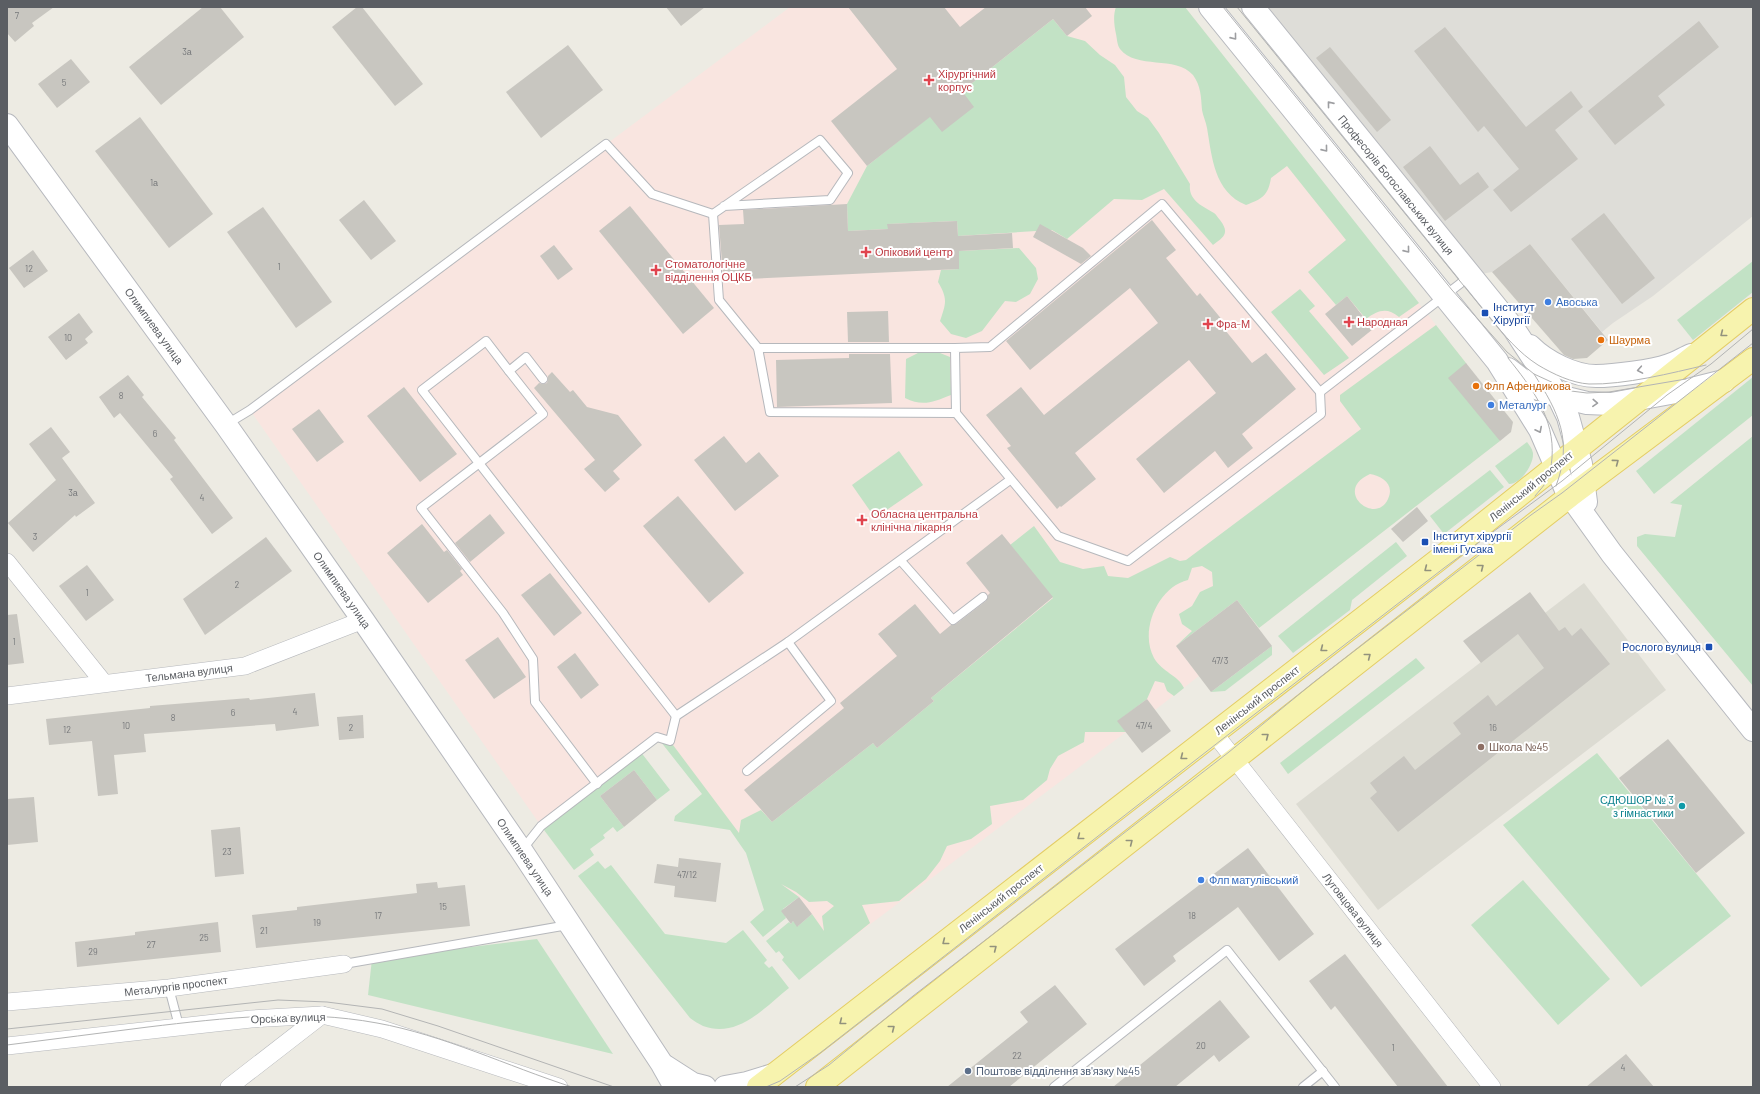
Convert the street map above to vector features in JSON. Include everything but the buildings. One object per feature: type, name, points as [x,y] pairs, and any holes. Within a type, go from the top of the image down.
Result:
[{"type":"main road","name":"Ленінський проспект","points":[[766,1081],[1556,468],[1638,400],[1753,309]]},
{"type":"main road","points":[[817,1087],[1578,491],[1726,381],[1753,359]]},
{"type":"street","points":[[1210,7],[1497,361],[1540,430],[1556,468],[1578,491]]},
{"type":"street","name":"Професорів Богославських вулиця","points":[[1253,7],[1514,329],[1558,396],[1568,417],[1578,449],[1578,491],[1589,521],[1612,554],[1753,730]]},
{"type":"street","name":"Олимпиева улица","points":[[7,125],[226,425],[363,620],[521,850],[662,1064]]},
{"type":"street","points":[[1514,329],[1533,349],[1556,364],[1574,372],[1595,376],[1610,375],[1669,365],[1703,349]]},
{"type":"street","points":[[1497,361],[1530,386],[1558,396],[1587,403],[1611,404],[1638,400],[1726,381]]},
{"type":"street","points":[[7,562],[104,683]]},
{"type":"street","name":"Тельмана вулиця","points":[[7,696],[245,666],[363,620]]},
{"type":"street","name":"Луговцова вулиця","points":[[1214,733],[1492,1087]]},
{"type":"street","name":"Металургів проспект","points":[[7,1002],[169,988],[344,964]]},
{"type":"street","points":[[229,1087],[322,1014]]},
{"type":"street","name":"Орська вулиця","points":[[7,1046],[179,1026],[322,1014],[382,1029],[559,1087]]},
{"type":"street","points":[[662,1064],[668,1087]]},
{"type":"street","points":[[662,1064],[675,1087]]},
{"type":"street","points":[[662,1064],[692,1084],[705,1087]]},
{"type":"street","points":[[725,1087],[766,1081]]},
{"type":"lane","points":[[713,214],[724,206],[820,140],[848,173],[830,200],[724,206]]},
{"type":"lane","points":[[226,425],[250,410],[606,144],[652,194],[713,214]]},
{"type":"lane","points":[[758,348],[990,347],[1162,204],[1320,392],[1321,414],[1128,561],[1058,536],[1010,480],[956,413],[955,348]]},
{"type":"lane","points":[[713,214],[719,300],[758,348],[770,412],[956,413]]},
{"type":"lane","points":[[1320,392],[1470,276]]},
{"type":"lane","points":[[597,784],[535,702],[533,659],[503,613],[421,508],[479,464],[543,414],[486,341],[422,390],[479,464],[676,716]]},
{"type":"lane","points":[[509,371],[526,357],[543,380]]},
{"type":"lane","points":[[521,850],[541,826],[657,737],[670,741],[676,716],[788,642],[1010,480]]},
{"type":"lane","points":[[901,561],[953,620],[983,597]]},
{"type":"lane","points":[[747,771],[831,701],[788,642]]},
{"type":"lane","points":[[344,964],[570,924]]},
{"type":"lane","points":[[1054,1087],[1227,950],[1335,1087]]},
{"type":"lane","points":[[169,988],[179,1026]]},
{"type":"lane","points":[[1303,1087],[1323,1071]]},
{"type":"shaded area","name":"Обласна центральна клінічна лікарня","points":[[790,7],[1185,7],[1466,363],[1500,441],[1259,628],[1237,600],[1176,646],[1199,676],[1155,710],[1146,699],[1118,721],[1126,732],[836,950],[799,897],[777,882],[657,737],[541,826],[250,410]]},
{"type":"shaded area","points":[[1263,7],[1753,7],[1753,216],[1653,296],[1602,332],[1530,244],[1492,272],[1481,274]]},
{"type":"shaded area","name":"Школа №45","points":[[1584,583],[1666,690],[1378,910],[1296,804]]},
{"type":"green space","points":[[1116,7],[1185,7],[1419,303],[1399,317],[1390,312],[1382,311],[1375,313],[1366,319],[1347,296],[1336,305],[1308,272],[1346,240],[1287,166],[1271,178],[1266,193],[1260,199],[1252,203],[1246,205],[1235,199],[1227,192],[1221,183],[1213,162],[1207,126],[1202,110],[1200,92],[1196,79],[1186,69],[1177,65],[1136,59],[1127,55],[1120,49],[1114,24],[1114,13]]},
{"type":"green space","points":[[1053,19],[1067,36],[1085,41],[1100,55],[1115,65],[1124,77],[1126,97],[1137,111],[1148,118],[1159,133],[1190,184],[1191,194],[1197,202],[1215,214],[1223,224],[1225,232],[1223,237],[1213,245],[1164,189],[1142,200],[1114,199],[1067,239],[1052,230],[958,236],[957,221],[888,224],[888,229],[848,231],[847,204],[867,166]]},
{"type":"green space","points":[[1019,248],[1036,268],[1038,279],[1030,294],[1016,302],[1005,301],[982,331],[966,338],[951,334],[940,321],[944,310],[945,301],[945,297],[938,282],[941,270],[959,269],[959,251]]},
{"type":"green space","points":[[1753,261],[1753,292],[1693,340],[1677,320]]},
{"type":"green space","points":[[1300,289],[1315,306],[1309,311],[1349,358],[1324,375],[1271,312]]},
{"type":"green space","points":[[1436,325],[1466,363],[1500,441],[1259,628],[1237,600],[1176,646],[1192,631],[1182,624],[1179,614],[1192,606],[1200,592],[1213,586],[1212,572],[1202,566],[1192,568],[1188,580],[1177,584],[1168,591],[1160,601],[1150,623],[1149,635],[1150,647],[1157,663],[1178,680],[1184,688],[1174,696],[1167,691],[1164,683],[1155,681],[1147,699],[1118,721],[1126,732],[1085,732],[1084,742],[1058,756],[1050,769],[1047,780],[1023,800],[990,806],[992,824],[971,839],[947,846],[940,861],[926,879],[899,901],[862,905],[870,923],[799,980],[782,960],[784,957],[779,951],[776,953],[766,941],[789,922],[791,924],[793,921],[798,926],[812,914],[824,931],[822,916],[834,906],[827,901],[809,902],[796,892],[781,884],[799,897],[783,909],[787,914],[785,916],[786,918],[763,937],[750,922],[764,910],[746,853],[730,830],[674,821],[675,816],[702,794],[657,737],[670,741],[739,833],[741,820],[761,810],[772,822],[873,743],[877,748],[934,701],[931,698],[1053,598],[1010,545],[1034,526],[1060,562],[1083,569],[1104,566],[1108,576],[1128,578],[1170,557],[1180,561],[1186,560],[1361,429],[1340,401],[1340,395]],"holes":[[[1370,474],[1383,479],[1389,485],[1390,489],[1388,499],[1382,506],[1375,509],[1360,503],[1356,496],[1355,489],[1359,481]]]},
{"type":"green space","points":[[918,353],[940,353],[950,357],[951,395],[923,403],[911,401],[905,398],[906,359]]},
{"type":"green space","points":[[1753,377],[1753,415],[1654,494],[1636,471]]},
{"type":"green space","points":[[1753,436],[1753,686],[1637,546],[1637,537],[1645,534],[1675,537],[1682,505],[1670,503]]},
{"type":"green space","points":[[1527,442],[1533,453],[1529,468],[1518,481],[1509,484],[1495,466]]},
{"type":"green space","points":[[899,451],[923,485],[875,518],[852,485]]},
{"type":"green space","points":[[1490,470],[1504,487],[1444,534],[1430,516]]},
{"type":"green space","points":[[1396,542],[1407,556],[1352,600],[1350,610],[1293,653],[1278,636]]},
{"type":"green space","points":[[1272,646],[1272,655],[1225,691],[1211,692]]},
{"type":"green space","points":[[1416,658],[1425,668],[1288,774],[1280,763]]},
{"type":"green space","points":[[640,751],[670,790],[657,800],[634,770],[600,796],[624,827],[617,832],[613,827],[603,835],[605,838],[590,849],[594,855],[574,870],[541,826]]},
{"type":"green space","points":[[1597,753],[1731,916],[1641,987],[1503,825]]},
{"type":"green space","points":[[598,861],[605,869],[611,865],[665,934],[726,943],[743,930],[767,960],[764,963],[769,968],[772,966],[789,988],[760,1012],[739,1025],[716,1029],[703,1026],[693,1020],[578,876]]},
{"type":"green space","points":[[1523,880],[1610,979],[1558,1025],[1471,925]]},
{"type":"green space","points":[[537,939],[613,1054],[368,995],[372,959]]},
{"type":"tram line","points":[[1223,7],[1452,290],[1507,352],[1534,374],[1571,391],[1587,393],[1609,392],[1686,379]]},
{"type":"tram line","points":[[1237,7],[1495,324],[1524,355],[1556,375],[1576,382],[1589,384],[1632,381],[1706,365]]},
{"type":"tram line","points":[[766,1087],[780,1081],[820,1053],[1444,568],[1562,481],[1667,395],[1711,364],[1753,329]]},
{"type":"tram line","points":[[795,1087],[829,1065],[913,996],[1229,752],[1314,682],[1531,515],[1562,493],[1753,343]]},
{"type":"tram line","points":[[1508,358],[1533,392],[1546,417],[1550,430],[1552,458],[1549,476],[1544,486],[1535,496]]},
{"type":"tram line","points":[[1534,374],[1543,388],[1561,428],[1563,455],[1561,470],[1556,486]]},
{"type":"tram line","points":[[7,1029],[278,1000],[327,1002],[382,1009],[438,1026],[614,1087]]},
{"type":"tram line","points":[[7,1045],[148,1027],[234,1018],[262,1016],[320,1016],[377,1023],[427,1035],[572,1087]]},
{"type":"place","name":"Хірургічний корпус","points":[[929,80]]},
{"type":"place","name":"Опіковий центр","points":[[866,252]]},
{"type":"place","name":"Стоматологічне відділення ОЦКБ","points":[[656,270]]},
{"type":"place","name":"Авоська","points":[[1548,302]]},
{"type":"place","name":"Інститут Хірургії","points":[[1485,313]]},
{"type":"place","name":"Народная","points":[[1349,322]]},
{"type":"place","name":"Фра-М","points":[[1208,324]]},
{"type":"place","name":"Шаурма","points":[[1601,340]]},
{"type":"place","name":"Флп Афендикова","points":[[1476,386]]},
{"type":"place","name":"Металург","points":[[1491,405]]},
{"type":"place","name":"Обласна центральна клінічна лікарня","points":[[862,520]]},
{"type":"place","name":"Інститут хірургії імені Гусака","points":[[1425,542]]},
{"type":"place","name":"Рослого вулиця","points":[[1709,647]]},
{"type":"place","name":"Школа №45","points":[[1481,747]]},
{"type":"place","name":"СДЮШОР № 3 з гімнастики","points":[[1682,806]]},
{"type":"place","name":"Флп матулівський","points":[[1201,880]]},
{"type":"place","name":"Поштове відділення зв'язку №45","points":[[968,1071]]}]
